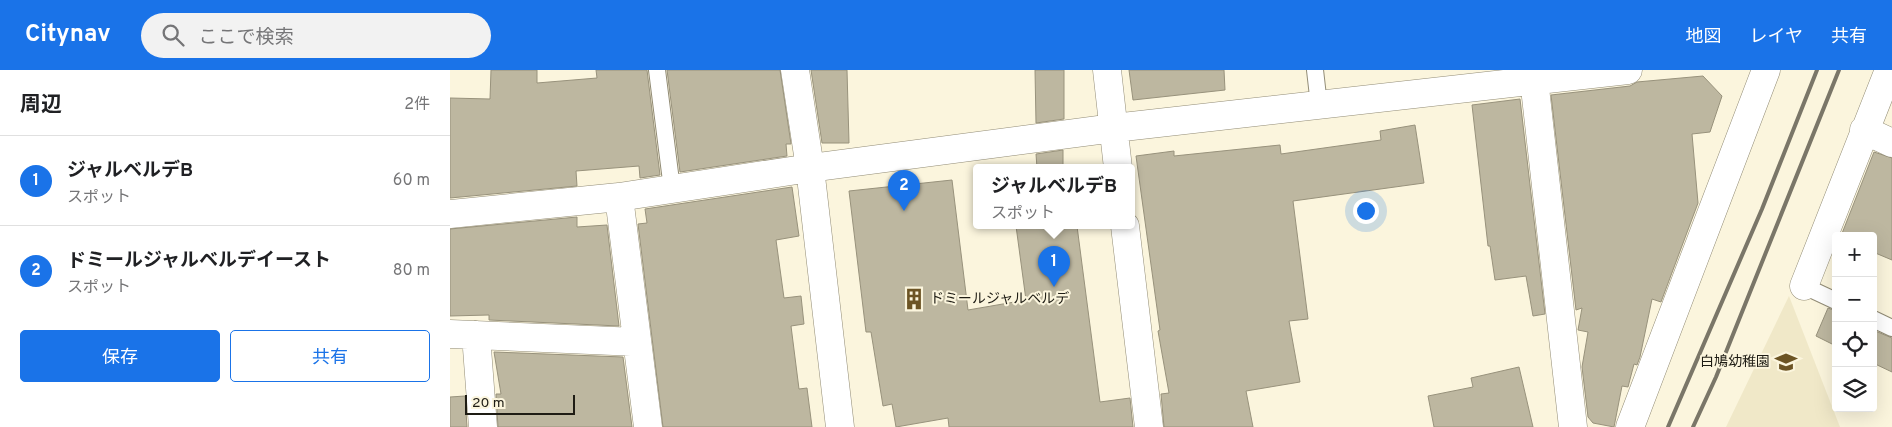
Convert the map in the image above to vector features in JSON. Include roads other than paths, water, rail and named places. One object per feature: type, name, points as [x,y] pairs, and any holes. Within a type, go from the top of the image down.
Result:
[{"type":"street","points":[[795,70],[810,168],[840,427]]},
{"type":"street","points":[[1107,70],[1118,164]]},
{"type":"street","points":[[450,214],[620,197],[810,168],[1114,128],[1319,105],[1534,75],[1628,70]]},
{"type":"street","points":[[1630,427],[1766,70]]},
{"type":"street","points":[[1804,286],[1889,70]]},
{"type":"street","points":[[1534,75],[1573,427]]},
{"type":"street","points":[[1864,130],[1892,143]]},
{"type":"street","points":[[620,197],[648,427]]},
{"type":"street","points":[[1125,229],[1149,427]]},
{"type":"street","points":[[483,427],[463,334],[637,342]]},
{"type":"lane","points":[[657,70],[672,189]]},
{"type":"lane","points":[[1315,70],[1319,105]]},
{"type":"lane","points":[[1804,286],[1832,299]]},
{"type":"lane","points":[[1877,321],[1892,328]]},
{"type":"railway","points":[[1668,427],[1762,209],[1817,70]]},
{"type":"railway","points":[[1693,427],[1716,377],[1839,70]]},
{"type":"place","name":"ドミールジャルベルデイースト","points":[[904,211]]},
{"type":"place","name":"ジャルベルデB","points":[[1054,287]]},
{"type":"place","name":"ドミールジャルベルデ","points":[[914,299]]},
{"type":"place","name":"白鳩幼稚園","points":[[1786,362]]}]
